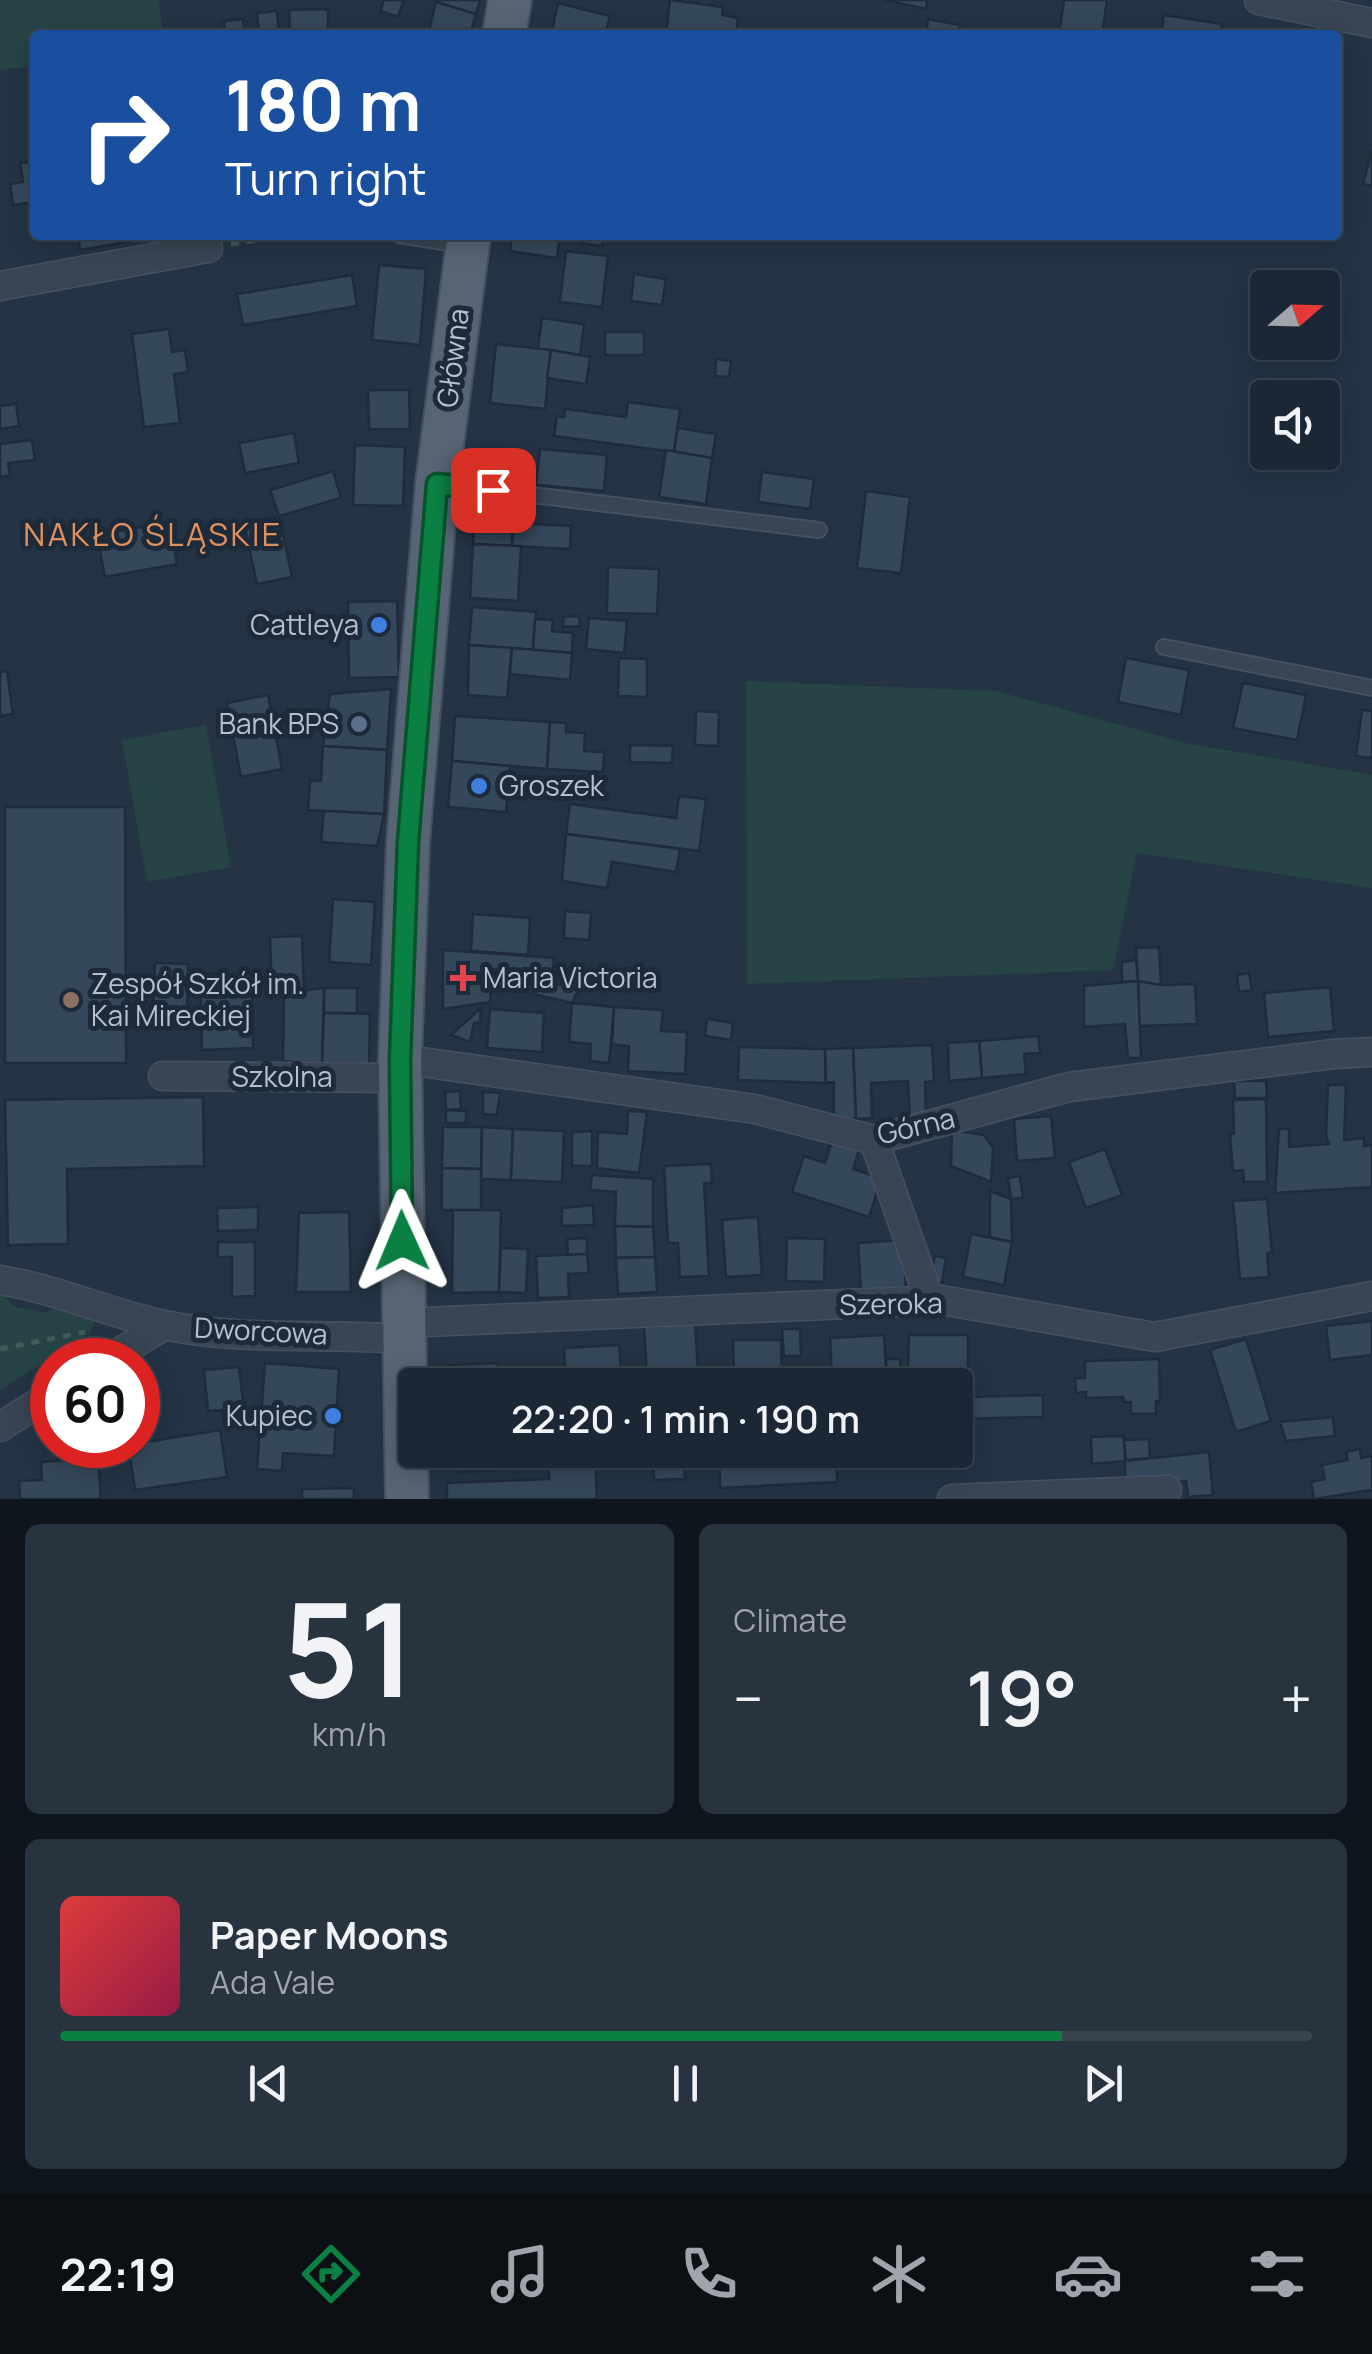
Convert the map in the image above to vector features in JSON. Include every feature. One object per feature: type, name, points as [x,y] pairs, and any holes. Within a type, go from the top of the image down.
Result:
[{"type":"main road","points":[[505,30],[510,0]]},
{"type":"main road","name":"Główna","points":[[407,1499],[400,1069],[408,842],[437,484],[468,240]]},
{"type":"street","points":[[1260,0],[1372,23]]},
{"type":"street","points":[[0,286],[208,248]]},
{"type":"street","name":"Górna","points":[[400,1069],[755,1109],[874,1140],[1069,1086],[1372,1052]]},
{"type":"street","name":"Szkolna","points":[[163,1076],[400,1069]]},
{"type":"street","points":[[874,1140],[930,1301]]},
{"type":"street","name":"Dworcowa","points":[[0,1280],[36,1286],[165,1326],[209,1332],[388,1338],[404,1326]]},
{"type":"street","name":"Szeroka","points":[[404,1326],[930,1301],[1155,1337],[1372,1296]]},
{"type":"street","points":[[145,1338],[165,1326]]},
{"type":"street","points":[[0,1427],[30,1408]]},
{"type":"street","points":[[952,1499],[1167,1490]]},
{"type":"lane","points":[[437,484],[819,530]]},
{"type":"lane","points":[[1164,647],[1372,688]]},
{"type":"path","points":[[208,248],[260,240]]},
{"type":"path","points":[[0,1349],[90,1331]]},
{"type":"green space","points":[[0,0],[159,0],[162,30],[30,30],[30,67],[0,70]]},
{"type":"green space","points":[[746,681],[996,691],[1186,743],[1372,775],[1372,888],[1137,853],[1113,970],[747,984]]},
{"type":"green space","points":[[206,725],[231,867],[147,882],[122,740]]},
{"type":"green space","points":[[0,1294],[13,1306],[46,1313],[58,1306],[95,1319],[90,1333],[82,1338],[30,1338],[30,1371],[0,1390]]},
{"type":"building","points":[[384,0],[404,0],[398,17],[380,11]]},
{"type":"building","points":[[437,0],[480,0],[476,14]]},
{"type":"building","points":[[670,0],[723,7],[722,15],[738,18],[737,30],[667,30]]},
{"type":"building","points":[[885,0],[927,0],[926,9]]},
{"type":"building","points":[[1064,0],[1107,0],[1103,30],[1060,30]]},
{"type":"building","points":[[436,2],[476,14],[471,30],[429,30]]},
{"type":"building","points":[[558,3],[610,16],[606,30],[552,30]]},
{"type":"building","points":[[328,9],[328,30],[290,30],[289,10]]},
{"type":"building","points":[[277,11],[279,30],[259,30],[257,13]]},
{"type":"building","points":[[1164,15],[1222,24],[1221,30],[1162,30]]},
{"type":"building","points":[[243,19],[244,30],[225,30],[224,21]]},
{"type":"building","points":[[928,19],[960,25],[959,30],[927,30]]},
{"type":"building","points":[[1372,150],[1372,186],[1363,184]]},
{"type":"building","points":[[30,162],[30,210],[29,203],[13,205],[10,184],[23,182],[20,163]]},
{"type":"building","points":[[79,240],[138,240],[80,250]]},
{"type":"building","points":[[511,240],[559,240],[557,258],[510,251]]},
{"type":"building","points":[[581,240],[603,240],[602,246],[580,243]]},
{"type":"building","points":[[566,251],[608,256],[602,307],[560,302]]},
{"type":"building","points":[[379,265],[426,269],[420,345],[372,340]]},
{"type":"building","points":[[634,274],[666,279],[662,305],[631,301]]},
{"type":"building","points":[[352,275],[357,306],[243,325],[237,294]]},
{"type":"building","points":[[542,318],[584,324],[580,355],[538,349]]},
{"type":"building","points":[[169,329],[172,352],[185,350],[188,372],[174,374],[180,423],[144,427],[132,334]]},
{"type":"building","points":[[605,332],[644,332],[644,355],[605,355]]},
{"type":"building","points":[[496,344],[551,350],[545,409],[490,403]]},
{"type":"building","points":[[551,350],[590,357],[586,384],[547,378]]},
{"type":"building","points":[[716,359],[731,361],[729,377],[715,376]]},
{"type":"building","points":[[368,390],[409,390],[410,429],[369,429]]},
{"type":"building","points":[[628,402],[680,409],[674,452],[554,436],[557,416],[564,417],[565,409],[626,417]]},
{"type":"building","points":[[16,404],[19,426],[0,429],[0,406]]},
{"type":"building","points":[[678,428],[716,434],[712,458],[674,452]]},
{"type":"building","points":[[294,433],[299,463],[245,473],[239,443]]},
{"type":"building","points":[[32,440],[35,460],[8,463],[10,476],[0,477],[0,444]]},
{"type":"building","points":[[355,445],[405,447],[403,506],[353,505]]},
{"type":"building","points":[[540,449],[607,455],[604,491],[536,485]]},
{"type":"building","points":[[666,450],[712,458],[706,504],[659,497]]},
{"type":"building","points":[[333,471],[341,498],[279,516],[270,490]]},
{"type":"building","points":[[762,472],[814,479],[810,509],[758,502]]},
{"type":"building","points":[[866,491],[910,497],[901,573],[857,568]]},
{"type":"building","points":[[475,493],[516,495],[512,546],[473,544]]},
{"type":"building","points":[[514,510],[534,511],[533,524],[571,526],[570,549],[512,546]]},
{"type":"building","points":[[279,516],[292,577],[257,584],[244,523]]},
{"type":"building","points":[[169,522],[177,564],[105,577],[97,535]]},
{"type":"building","points":[[473,544],[521,546],[518,601],[470,598]]},
{"type":"building","points":[[608,567],[659,569],[657,614],[607,613]]},
{"type":"building","points":[[397,601],[399,677],[349,678],[348,602]]},
{"type":"building","points":[[472,607],[536,612],[533,650],[469,645]]},
{"type":"building","points":[[579,616],[580,626],[563,627],[563,617]]},
{"type":"building","points":[[589,618],[627,621],[624,653],[586,649]]},
{"type":"building","points":[[535,619],[553,620],[552,631],[573,633],[572,653],[533,650]]},
{"type":"building","points":[[469,645],[512,648],[507,698],[468,695]]},
{"type":"building","points":[[512,648],[572,653],[570,680],[510,674]]},
{"type":"building","points":[[619,658],[647,659],[647,697],[618,696]]},
{"type":"building","points":[[1126,658],[1189,670],[1181,715],[1118,702]]},
{"type":"building","points":[[7,671],[13,714],[0,716],[0,672]]},
{"type":"building","points":[[1243,683],[1306,695],[1297,740],[1233,728]]},
{"type":"building","points":[[391,689],[387,750],[323,746],[330,694]]},
{"type":"building","points":[[268,695],[282,769],[241,777],[227,703]]},
{"type":"building","points":[[1362,710],[1372,711],[1372,758],[1356,756]]},
{"type":"building","points":[[696,711],[719,712],[718,746],[695,745]]},
{"type":"building","points":[[455,716],[550,722],[547,769],[452,761]]},
{"type":"building","points":[[550,722],[566,723],[566,732],[585,733],[584,751],[604,752],[603,772],[547,769]]},
{"type":"building","points":[[630,745],[673,746],[672,763],[630,762]]},
{"type":"building","points":[[323,746],[387,750],[384,814],[308,810],[310,781],[321,781]]},
{"type":"building","name":"Groszek","points":[[452,761],[510,766],[506,812],[448,807]]},
{"type":"building","points":[[679,796],[706,799],[699,851],[566,834],[570,804],[676,818]]},
{"type":"building","points":[[5,807],[125,807],[126,1063],[5,1063]]},
{"type":"building","points":[[324,811],[384,814],[377,846],[321,842]]},
{"type":"building","points":[[566,834],[680,849],[676,872],[612,862],[607,888],[562,881]]},
{"type":"building","points":[[333,899],[375,902],[371,965],[329,962]]},
{"type":"building","points":[[565,911],[591,913],[589,940],[564,938]]},
{"type":"building","points":[[473,914],[530,918],[528,955],[471,951]]},
{"type":"building","points":[[302,936],[304,992],[272,993],[270,937]]},
{"type":"building","points":[[1159,947],[1161,985],[1138,981],[1136,948]]},
{"type":"building","points":[[443,950],[554,958],[552,983],[579,989],[572,1003],[524,992],[525,975],[492,969],[490,1002],[443,1009]]},
{"type":"building","points":[[1136,960],[1138,981],[1122,982],[1122,962]]},
{"type":"building","points":[[155,963],[188,964],[187,1012],[153,1011]]},
{"type":"building","points":[[224,973],[225,997],[252,996],[253,1048],[202,1050],[200,974]]},
{"type":"building","points":[[1249,973],[1252,990],[1239,992],[1237,975]]},
{"type":"building","points":[[1138,981],[1195,984],[1197,1024],[1139,1026]]},
{"type":"building","points":[[1138,981],[1141,1058],[1128,1058],[1125,1024],[1084,1027],[1084,986]]},
{"type":"building","points":[[1330,987],[1334,1031],[1268,1037],[1264,993]]},
{"type":"building","points":[[324,988],[357,988],[357,1013],[324,1013]]},
{"type":"building","points":[[324,988],[322,1065],[283,1061],[284,993]]},
{"type":"building","points":[[572,1003],[614,1007],[609,1063],[590,1061],[591,1044],[569,1042]]},
{"type":"building","points":[[614,1007],[663,1010],[661,1031],[687,1032],[685,1074],[628,1071],[629,1046],[612,1044]]},
{"type":"building","points":[[481,1008],[480,1022],[474,1023],[470,1042],[451,1035]]},
{"type":"building","points":[[490,1009],[544,1013],[542,1052],[487,1048]]},
{"type":"building","points":[[324,1013],[370,1014],[369,1066],[322,1065]]},
{"type":"building","points":[[707,1019],[733,1023],[731,1040],[705,1036]]},
{"type":"building","points":[[1038,1036],[1040,1053],[1024,1054],[1026,1074],[982,1078],[979,1041]]},
{"type":"building","points":[[979,1041],[982,1078],[949,1081],[948,1043]]},
{"type":"building","points":[[932,1045],[934,1081],[925,1082],[926,1119],[910,1119],[908,1081],[871,1083],[872,1118],[856,1119],[853,1048]]},
{"type":"building","points":[[739,1047],[825,1049],[826,1083],[738,1080]]},
{"type":"building","points":[[853,1048],[856,1119],[834,1118],[834,1082],[826,1083],[825,1049]]},
{"type":"building","points":[[1234,1081],[1266,1081],[1267,1098],[1235,1098]]},
{"type":"building","points":[[1328,1085],[1346,1085],[1344,1140],[1364,1138],[1364,1146],[1372,1145],[1372,1187],[1275,1193],[1279,1129],[1289,1129],[1289,1147],[1329,1144]]},
{"type":"building","points":[[460,1091],[461,1109],[446,1110],[445,1092]]},
{"type":"building","points":[[483,1092],[500,1093],[497,1115],[483,1114]]},
{"type":"building","points":[[203,1097],[204,1166],[67,1169],[68,1244],[8,1245],[5,1100]]},
{"type":"building","points":[[1266,1099],[1267,1182],[1244,1182],[1243,1170],[1233,1171],[1233,1100]]},
{"type":"building","points":[[446,1110],[466,1111],[466,1123],[446,1123]]},
{"type":"building","points":[[628,1111],[647,1112],[639,1173],[597,1168],[598,1132],[627,1134]]},
{"type":"building","points":[[1051,1116],[1055,1158],[1017,1161],[1014,1119]]},
{"type":"building","points":[[443,1127],[482,1127],[481,1169],[442,1168]]},
{"type":"building","points":[[482,1127],[513,1129],[511,1180],[481,1179]]},
{"type":"building","points":[[513,1129],[564,1131],[562,1182],[511,1180]]},
{"type":"building","points":[[952,1130],[984,1135],[993,1148],[991,1182],[951,1166]]},
{"type":"building","points":[[592,1131],[592,1166],[572,1166],[572,1132]]},
{"type":"building","points":[[833,1138],[860,1147],[853,1169],[881,1178],[869,1217],[792,1192],[804,1156],[825,1163]]},
{"type":"building","points":[[1105,1149],[1122,1195],[1086,1208],[1069,1162]]},
{"type":"building","points":[[711,1164],[712,1183],[704,1183],[709,1276],[680,1277],[678,1243],[668,1243],[664,1166]]},
{"type":"building","points":[[442,1168],[481,1169],[481,1210],[442,1210]]},
{"type":"building","points":[[592,1175],[653,1179],[653,1227],[615,1226],[616,1192],[590,1190]]},
{"type":"building","points":[[1020,1176],[1023,1198],[1011,1199],[1008,1178]]},
{"type":"building","points":[[990,1191],[1011,1199],[1012,1242],[990,1237]]},
{"type":"building","points":[[1267,1199],[1272,1252],[1267,1253],[1269,1277],[1240,1279],[1233,1201]]},
{"type":"building","points":[[593,1205],[594,1225],[562,1226],[562,1208]]},
{"type":"building","points":[[258,1207],[258,1230],[218,1231],[217,1208]]},
{"type":"building","points":[[453,1210],[501,1210],[499,1292],[452,1293]]},
{"type":"building","points":[[349,1212],[351,1292],[296,1292],[299,1213]]},
{"type":"building","points":[[758,1217],[762,1275],[726,1277],[722,1220]]},
{"type":"building","points":[[615,1226],[653,1227],[655,1257],[616,1258]]},
{"type":"building","points":[[971,1234],[1012,1242],[1004,1285],[963,1277]]},
{"type":"building","points":[[587,1238],[587,1254],[568,1255],[567,1239]]},
{"type":"building","points":[[787,1238],[825,1239],[824,1282],[786,1281]]},
{"type":"building","points":[[903,1240],[906,1289],[861,1292],[858,1243]]},
{"type":"building","points":[[218,1242],[255,1242],[255,1296],[232,1297],[232,1257],[218,1257]]},
{"type":"building","points":[[501,1248],[528,1249],[526,1293],[499,1292]]},
{"type":"building","points":[[587,1254],[589,1273],[568,1274],[569,1297],[538,1298],[536,1256]]},
{"type":"building","points":[[935,1256],[946,1258],[942,1283],[930,1280]]},
{"type":"building","points":[[655,1257],[657,1292],[618,1294],[616,1258]]},
{"type":"building","points":[[1372,1321],[1372,1355],[1330,1360],[1326,1326]]},
{"type":"building","points":[[695,1324],[698,1368],[647,1368],[644,1327]]},
{"type":"building","points":[[782,1329],[800,1329],[801,1356],[784,1356]]},
{"type":"building","points":[[884,1335],[886,1368],[832,1368],[830,1338]]},
{"type":"building","points":[[909,1335],[968,1335],[968,1368],[908,1368]]},
{"type":"building","points":[[1246,1339],[1271,1421],[1236,1432],[1210,1350]]},
{"type":"building","points":[[733,1340],[781,1340],[782,1368],[734,1368]]},
{"type":"building","points":[[619,1345],[621,1368],[565,1368],[564,1348]]},
{"type":"building","points":[[886,1359],[900,1359],[901,1368],[887,1368]]},
{"type":"building","points":[[1159,1359],[1160,1401],[1156,1401],[1156,1414],[1131,1414],[1131,1402],[1124,1402],[1123,1397],[1086,1398],[1086,1392],[1076,1393],[1075,1378],[1085,1378],[1085,1361]]},
{"type":"building","points":[[265,1363],[339,1369],[334,1456],[283,1453],[282,1471],[257,1469]]},
{"type":"building","points":[[498,1363],[498,1368],[451,1368]]},
{"type":"building","points":[[239,1367],[245,1419],[224,1421],[223,1410],[208,1411],[204,1370]]},
{"type":"building","points":[[1043,1395],[1043,1417],[973,1419],[973,1397]]},
{"type":"building","points":[[1333,1417],[1335,1436],[1286,1441],[1280,1422]]},
{"type":"building","points":[[220,1430],[227,1477],[135,1490],[132,1468],[160,1468],[160,1440]]},
{"type":"building","points":[[1124,1436],[1125,1461],[1092,1464],[1091,1437]]},
{"type":"building","points":[[1149,1439],[1150,1458],[1126,1460],[1124,1440]]},
{"type":"building","points":[[1360,1449],[1361,1458],[1372,1456],[1372,1490],[1314,1499],[1311,1482],[1325,1479],[1322,1465],[1348,1460],[1346,1452]]},
{"type":"building","points":[[1209,1452],[1213,1495],[1188,1497],[1186,1481],[1144,1485],[1125,1480],[1125,1461]]},
{"type":"building","points":[[41,1468],[99,1468],[101,1499],[20,1499],[19,1481],[42,1480]]},
{"type":"building","points":[[456,1468],[496,1468],[496,1470],[456,1472]]},
{"type":"building","points":[[549,1468],[596,1468],[597,1499],[447,1499],[447,1483],[549,1479]]},
{"type":"building","points":[[654,1468],[684,1468],[685,1479],[654,1480]]},
{"type":"building","points":[[719,1468],[837,1468],[837,1482],[720,1488]]},
{"type":"building","points":[[354,1488],[354,1499],[302,1499],[302,1489]]},
{"type":"place","name":"Cattleya","points":[[379,625]]},
{"type":"place","name":"Bank BPS","points":[[359,724]]},
{"type":"place","name":"Groszek","points":[[479,786]]},
{"type":"place","name":"Maria Victoria","points":[[463,978]]},
{"type":"place","name":"Zespół Szkół im. Kai Mireckiej","points":[[71,1000]]},
{"type":"place","name":"Kupiec","points":[[333,1416]]},
{"type":"district","name":"NAKŁO ŚLĄSKIE","points":[[153,535]]},
{"type":"route","points":[[402,1241],[400,1059],[408,842],[437,484],[493,490]]}]
